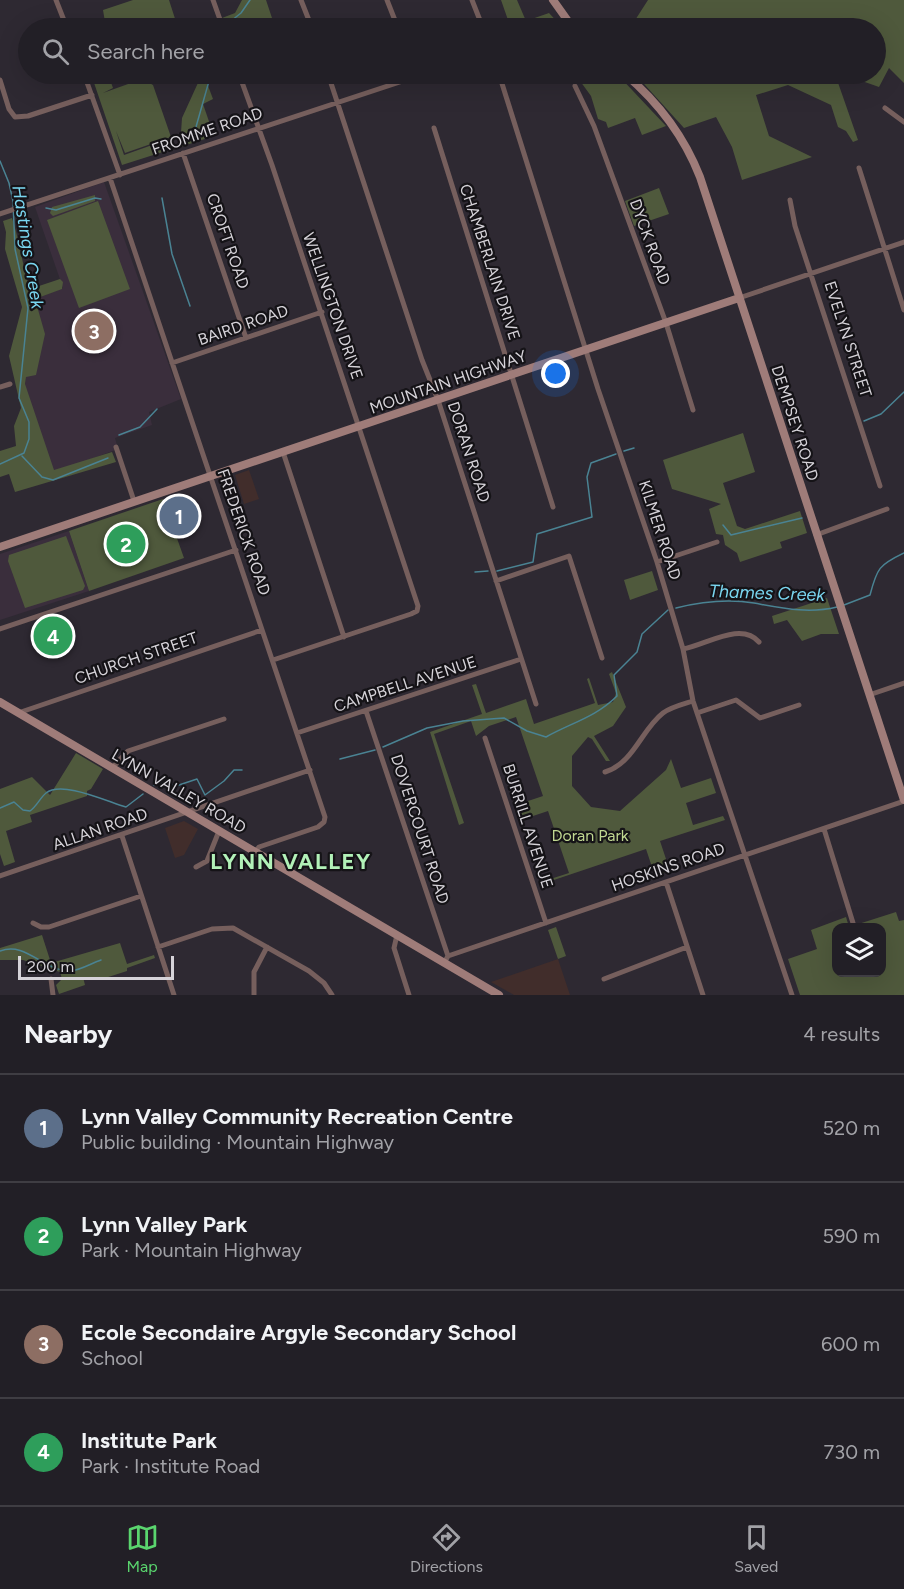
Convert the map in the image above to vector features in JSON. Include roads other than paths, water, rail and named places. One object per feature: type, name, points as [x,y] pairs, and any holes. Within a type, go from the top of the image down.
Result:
[{"type":"street","points":[[56,0],[63,18]]},
{"type":"street","points":[[213,0],[219,18]]},
{"type":"street","points":[[301,0],[308,18]]},
{"type":"street","points":[[387,0],[394,18]]},
{"type":"street","points":[[472,0],[479,18]]},
{"type":"street","points":[[553,0],[566,18]]},
{"type":"street","points":[[0,80],[9,110],[15,117],[28,116],[92,95]]},
{"type":"street","points":[[88,84],[120,174]]},
{"type":"street","name":"WELLINGTON DRIVE","points":[[243,84],[417,601],[417,611],[411,614],[344,637]]},
{"type":"street","name":"DORAN ROAD","points":[[331,84],[438,400],[536,704]]},
{"type":"street","name":"FROMME ROAD","points":[[0,214],[386,84]]},
{"type":"street","name":"KILMER ROAD","points":[[502,84],[586,349],[657,562],[683,649],[693,701],[792,995]]},
{"type":"street","name":"DEMPSEY ROAD","points":[[635,84],[663,112],[694,161],[834,594],[904,800]]},
{"type":"street","name":"DYCK ROAD","points":[[575,86],[594,126],[666,323],[693,410]]},
{"type":"street","points":[[885,108],[904,122]]},
{"type":"street","name":"CHAMBERLAIN DRIVE","points":[[434,128],[553,507]]},
{"type":"street","name":"CROFT ROAD","points":[[183,153],[246,338]]},
{"type":"street","points":[[859,168],[904,310]]},
{"type":"street","name":"FREDERICK ROAD","points":[[110,178],[325,816],[324,822],[259,847],[255,852]]},
{"type":"street","name":"EVELYN STREET","points":[[790,200],[795,226],[813,273],[880,486]]},
{"type":"street","name":"MOUNTAIN HIGHWAY","points":[[0,547],[904,242]]},
{"type":"street","name":"BAIRD ROAD","points":[[172,363],[321,312]]},
{"type":"street","points":[[0,387],[10,384]]},
{"type":"street","points":[[116,447],[134,501]]},
{"type":"street","points":[[273,660],[344,637],[283,452]]},
{"type":"street","points":[[816,535],[887,509]]},
{"type":"street","points":[[657,562],[717,542]]},
{"type":"street","points":[[0,629],[236,550]]},
{"type":"street","points":[[496,581],[569,556],[602,658]]},
{"type":"street","name":"CHURCH STREET","points":[[18,712],[262,630]]},
{"type":"street","points":[[683,649],[739,633],[751,634],[759,642]]},
{"type":"street","name":"CAMPBELL AVENUE","points":[[297,733],[521,659]]},
{"type":"street","points":[[868,695],[904,683]]},
{"type":"street","points":[[697,713],[736,700],[760,718],[799,705]]},
{"type":"street","points":[[605,772],[613,770],[634,751],[664,712],[693,701]]},
{"type":"street","name":"LYNN VALLEY ROAD","points":[[0,702],[398,935],[446,959],[498,995]]},
{"type":"street","name":"DOVERCOURT ROAD","points":[[366,711],[446,959]]},
{"type":"street","points":[[112,768],[128,751],[224,719]]},
{"type":"street","name":"BURRILL AVENUE","points":[[485,738],[546,923]]},
{"type":"street","name":"ALLAN ROAD","points":[[0,876],[310,770]]},
{"type":"street","name":"HOSKINS ROAD","points":[[446,959],[904,800]]},
{"type":"street","points":[[824,829],[853,923]]},
{"type":"street","points":[[196,867],[207,861],[219,831]]},
{"type":"street","points":[[122,836],[174,995]]},
{"type":"street","points":[[666,882],[703,995]]},
{"type":"street","points":[[33,923],[41,927],[49,927],[141,896]]},
{"type":"street","points":[[158,947],[223,927],[234,928],[317,976],[332,995]]},
{"type":"street","points":[[398,935],[394,948],[409,995]]},
{"type":"street","points":[[254,995],[254,972],[267,947]]},
{"type":"street","points":[[604,979],[687,947]]},
{"type":"street","points":[[51,980],[53,995]]},
{"type":"waterway","points":[[235,18],[250,0]]},
{"type":"waterway","points":[[192,141],[208,84]]},
{"type":"waterway","name":"Hastings Creek","points":[[0,161],[13,201],[15,249],[28,308],[19,398],[29,422],[29,439],[24,453],[0,464]]},
{"type":"waterway","points":[[46,208],[56,210],[95,198],[101,199]]},
{"type":"waterway","points":[[162,198],[172,254],[190,306]]},
{"type":"waterway","points":[[864,421],[881,414],[904,392]]},
{"type":"waterway","points":[[119,435],[140,427],[157,409]]},
{"type":"waterway","points":[[624,451],[634,448]]},
{"type":"waterway","points":[[497,571],[533,562],[537,534],[592,517],[587,477],[591,463],[616,454]]},
{"type":"waterway","points":[[22,456],[42,477],[53,480],[108,458]]},
{"type":"waterway","points":[[723,525],[731,535],[802,518]]},
{"type":"waterway","name":"Thames Creek","points":[[844,605],[870,595],[880,568],[904,553]]},
{"type":"waterway","points":[[475,572],[488,571]]},
{"type":"waterway","name":"Thames Creek","points":[[676,608],[725,601],[805,610],[837,607]]},
{"type":"waterway","name":"Thames Creek","points":[[383,747],[427,728],[463,721],[504,718],[527,731],[546,737],[592,715],[617,696],[614,675],[637,652],[642,634],[668,610]]},
{"type":"waterway","name":"Thames Creek","points":[[340,759],[375,750]]},
{"type":"waterway","name":"Thames Creek","points":[[154,785],[169,780],[173,787],[197,779],[205,795],[224,781],[234,770],[242,770]]},
{"type":"waterway","name":"Thames Creek","points":[[0,808],[14,802],[23,810],[30,811],[46,793],[63,789],[74,790],[126,807],[143,794]]},
{"type":"waterway","points":[[0,951],[18,950],[60,970],[70,971],[101,960]]},
{"type":"place","name":"Ecole Secondaire Argyle Secondary School","points":[[94,331]]},
{"type":"place","name":"Lynn Valley Community Recreation Centre","points":[[179,516]]},
{"type":"place","name":"Lynn Valley Park","points":[[126,544]]},
{"type":"place","name":"Institute Park","points":[[53,636]]},
{"type":"district","name":"LYNN VALLEY","points":[[291,861]]},
{"type":"park label","name":"Doran Park","points":[[590,835]]}]
